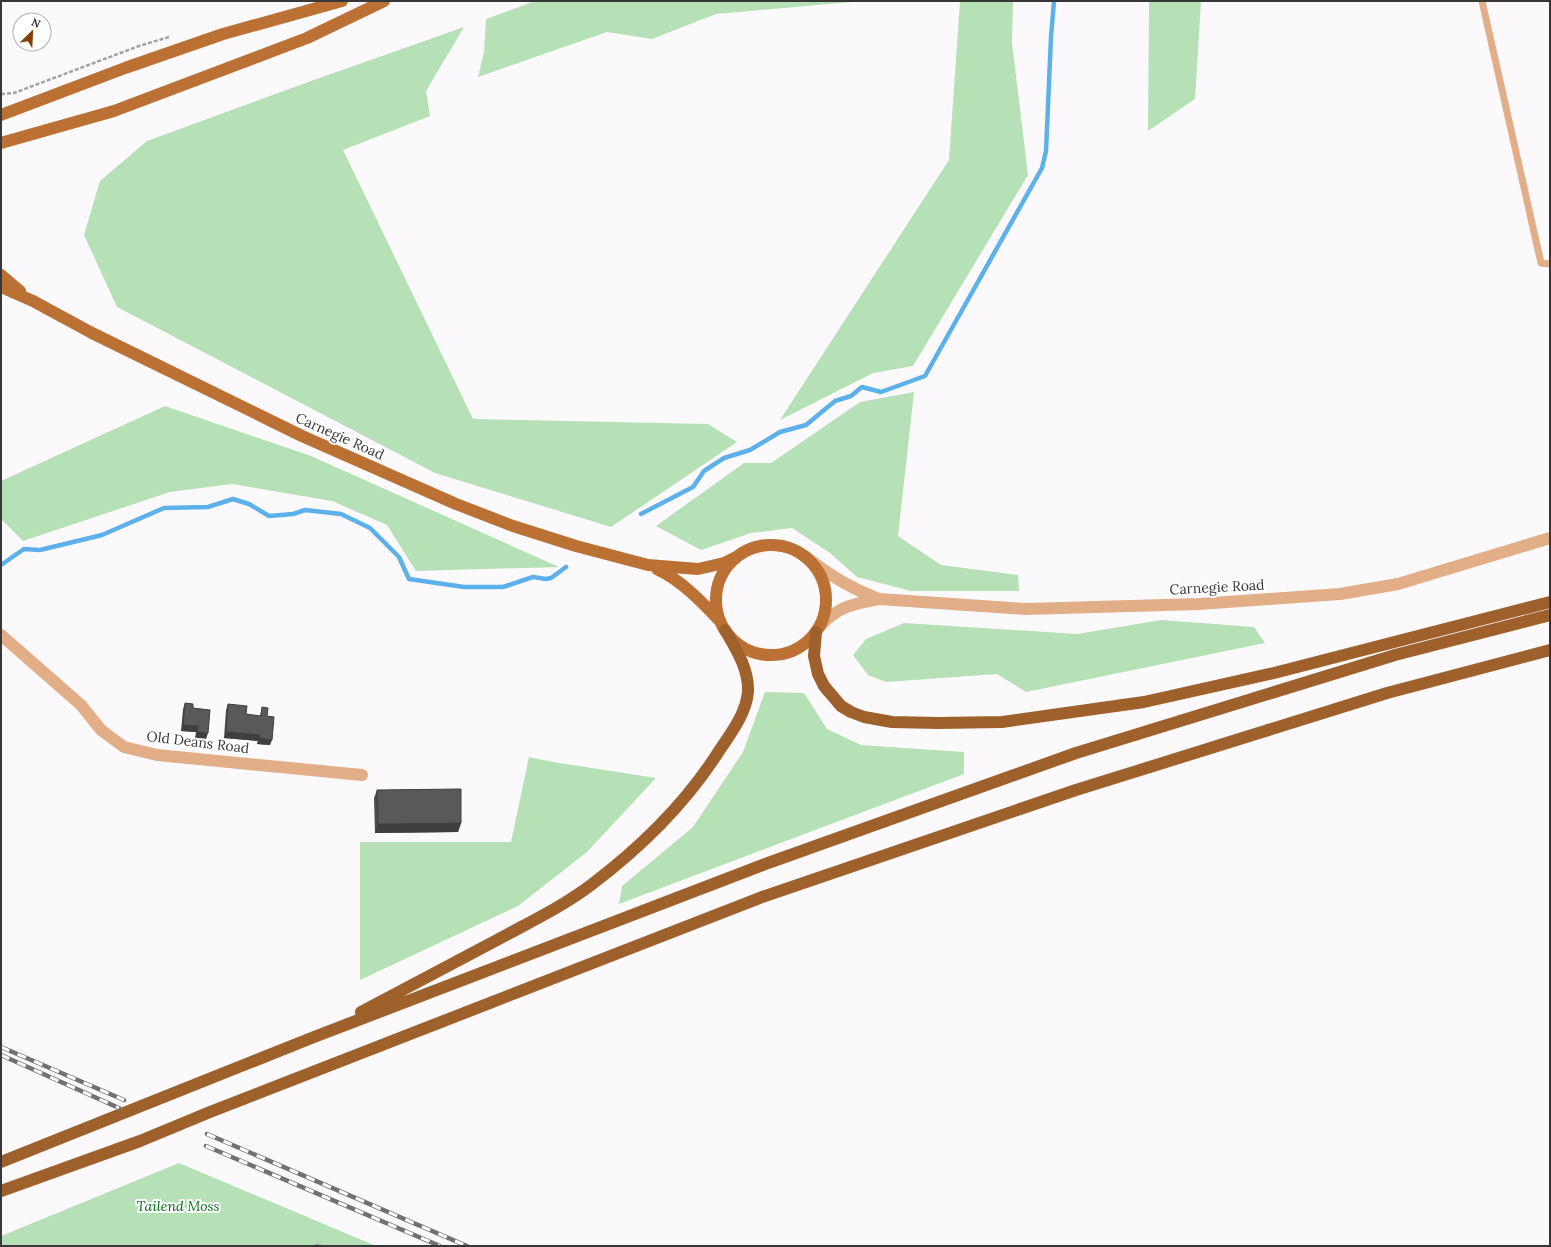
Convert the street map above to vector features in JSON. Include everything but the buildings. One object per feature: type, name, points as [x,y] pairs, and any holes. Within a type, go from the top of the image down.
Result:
[{"type":"highway","points":[[818,629],[814,656],[818,674],[824,686],[841,706],[851,712],[878,720],[899,723],[1002,722],[1151,701],[1274,673],[1550,602]]},
{"type":"highway","points":[[1,1162],[314,1037],[768,863],[1076,753],[1395,655],[1550,615]]},
{"type":"highway","points":[[314,1037],[541,916],[590,886],[660,825],[710,765],[739,721],[745,706],[748,691],[746,674],[740,657],[722,625]]},
{"type":"highway","points":[[1,1191],[140,1140],[769,894],[1091,785],[1387,693],[1550,650]]},
{"type":"main road","points":[[1,115],[125,68],[223,34],[342,1]]},
{"type":"main road","points":[[1,143],[114,110],[307,38],[384,1]]},
{"type":"main road","name":"Carnegie Road","points":[[1,275],[33,301]]},
{"type":"main road","name":"Carnegie Road","points":[[1,287],[33,301],[92,333],[268,419],[456,504],[534,533],[648,565],[698,569],[712,566],[734,558]]},
{"type":"main road","points":[[769,545],[788,547],[805,556],[816,567],[823,581],[826,596],[825,612],[818,629],[803,645],[787,653],[770,655],[752,652],[737,643],[722,625],[716,600],[719,581],[726,568],[734,558],[750,549],[769,545]]},
{"type":"main road","name":"Carnegie Road","points":[[648,565],[680,582],[691,591],[722,625]]},
{"type":"street","name":"Carnegie Road","points":[[805,556],[840,582],[859,592],[879,599],[1026,609],[1199,604],[1340,594],[1398,584],[1550,538]]},
{"type":"street","name":"Carnegie Road","points":[[818,629],[836,611],[845,607],[879,599]]},
{"type":"street","name":"Old Deans Road","points":[[1,635],[81,705],[101,730],[124,747],[157,755],[362,775]]},
{"type":"lane","points":[[1482,1],[1541,263],[1550,264]]},
{"type":"path","points":[[315,1246],[320,1245]]},
{"type":"green space","points":[[535,1],[862,1],[716,14],[652,39],[607,32],[478,77],[484,52],[486,19]]},
{"type":"green space","points":[[960,1],[1013,1],[1012,43],[1028,175],[913,366],[873,373],[780,420],[949,160]]},
{"type":"green space","points":[[1149,1],[1201,1],[1195,99],[1148,131]]},
{"type":"green space","points":[[464,27],[426,91],[430,116],[343,150],[473,419],[708,424],[737,442],[611,527],[435,473],[117,307],[84,235],[100,181],[147,141]]},
{"type":"green space","points":[[914,392],[898,536],[941,565],[1018,575],[1019,591],[911,591],[857,577],[830,553],[792,528],[751,533],[701,550],[656,526],[744,463],[771,463],[860,402]]},
{"type":"green space","points":[[165,406],[311,456],[559,567],[416,571],[387,525],[332,501],[232,484],[170,492],[23,541],[1,519],[1,481]]},
{"type":"green space","points":[[1161,620],[1254,627],[1265,643],[1026,692],[997,674],[886,682],[868,675],[853,655],[866,639],[904,623],[1077,634]]},
{"type":"green space","points":[[765,692],[804,693],[827,729],[861,745],[964,752],[964,774],[619,904],[622,886],[693,827],[743,752]]},
{"type":"green space","points":[[529,757],[656,778],[587,852],[518,906],[360,980],[360,842],[511,842]]},
{"type":"green space","name":"Tailend Moss","points":[[179,1163],[376,1246],[1,1246],[1,1236]]},
{"type":"waterway","points":[[641,514],[693,487],[704,471],[724,458],[750,450],[780,432],[806,425],[835,401],[851,396],[862,387],[881,392],[925,376],[1042,168],[1046,151],[1054,1]]},
{"type":"waterway","points":[[1,565],[24,549],[40,550],[102,535],[164,508],[208,507],[233,499],[249,504],[269,516],[293,514],[305,510],[341,514],[370,528],[399,557],[409,579],[464,587],[503,587],[533,577],[546,579],[551,578],[566,567]]},
{"type":"railway","points":[[1,1047],[124,1100]]},
{"type":"railway","points":[[1,1055],[119,1108]]},
{"type":"railway","points":[[207,1134],[467,1246]]},
{"type":"railway","points":[[206,1146],[440,1246]]}]
